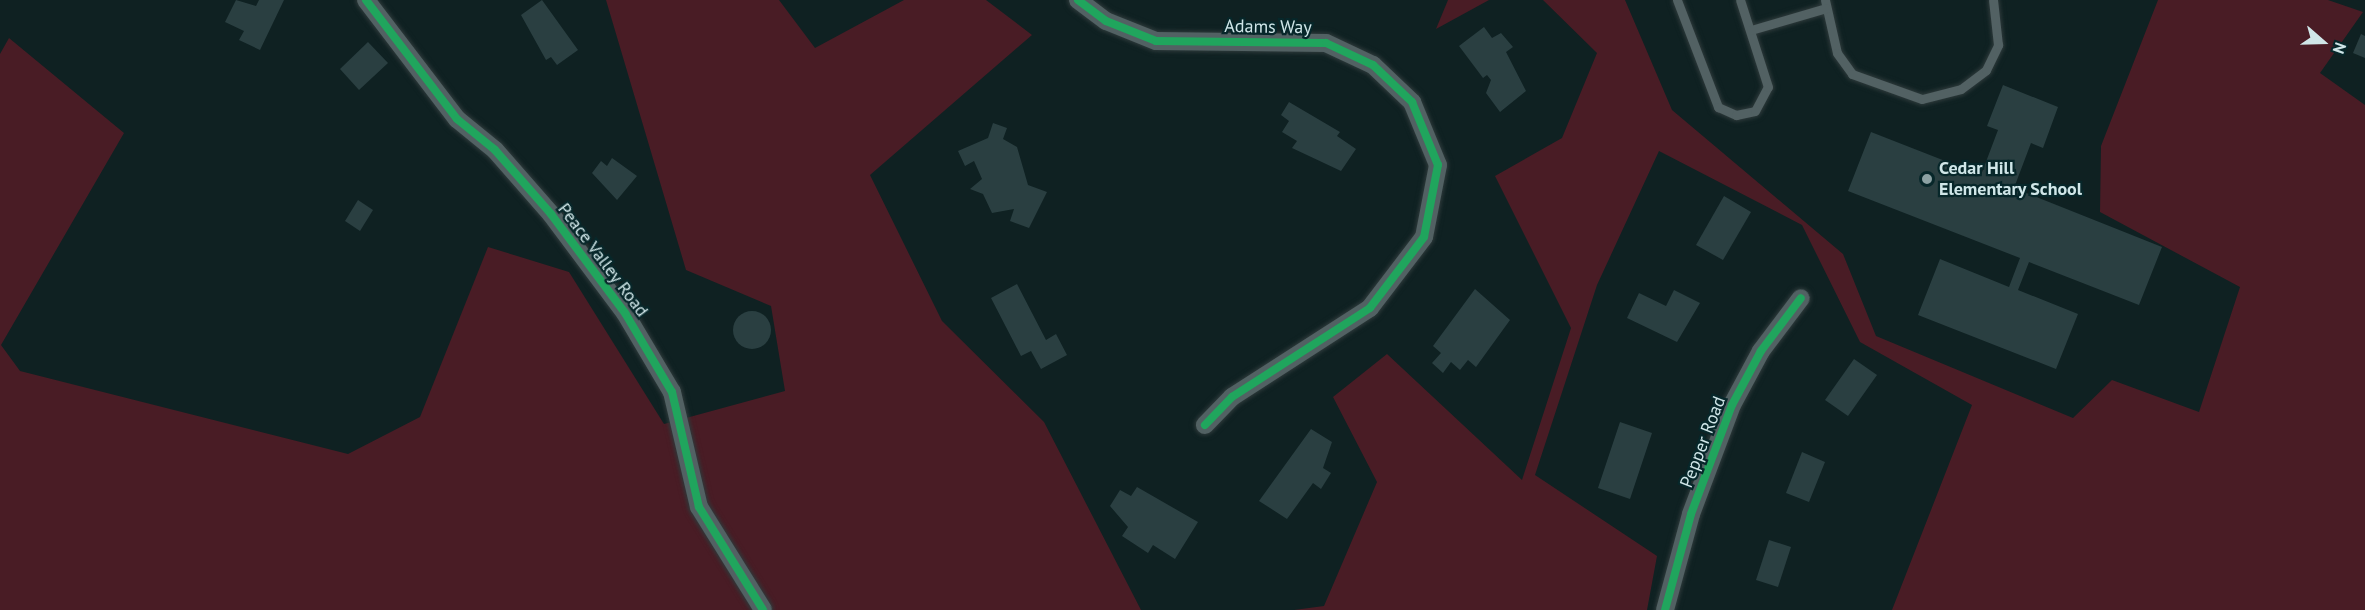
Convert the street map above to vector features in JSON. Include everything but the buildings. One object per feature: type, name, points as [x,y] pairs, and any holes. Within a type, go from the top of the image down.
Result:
[{"type":"street","name":"Peace Valley Road","points":[[366,0],[457,119],[509,166],[625,313],[672,392],[699,507],[763,610]]},
{"type":"street","name":"Adams Way","points":[[1078,0],[1106,21],[1156,40],[1326,43],[1373,65],[1412,102],[1438,165],[1424,237],[1370,308],[1232,397],[1205,425]]},
{"type":"street","name":"Pepper Road","points":[[1665,610],[1691,514],[1732,405],[1761,351],[1801,298]]},
{"type":"lane","points":[[1677,0],[1708,86],[1725,113],[1755,111],[1768,87],[1740,0]]},
{"type":"lane","points":[[1751,30],[1826,4],[1837,53],[1852,74],[1922,99],[1961,89],[1986,70],[1998,45],[1993,0]]},
{"type":"shaded area","points":[[606,0],[779,0],[815,48],[904,0],[986,0],[1032,35],[870,175],[942,321],[1044,422],[1141,610],[0,610],[0,54],[9,38],[124,133],[1,345],[20,371],[348,454],[420,417],[488,247],[569,272],[664,424],[785,391],[771,306],[686,270]]},
{"type":"shaded area","points":[[1448,0],[1489,0],[1436,29]]},
{"type":"shaded area","points":[[1543,0],[1625,0],[1672,110],[1843,254],[1876,336],[2073,418],[2112,380],[2199,412],[2240,287],[2100,212],[2101,146],[2158,0],[2328,0],[2363,12],[2320,73],[2365,105],[2365,610],[1892,610],[1972,405],[1860,342],[1802,225],[1659,151],[1597,285],[1535,475],[1657,556],[1647,610],[1294,610],[1324,606],[1377,482],[1333,397],[1387,354],[1522,480],[1571,328],[1495,176],[1562,138],[1597,53]]},
{"type":"cycle path","points":[[366,0],[457,119],[495,150],[551,214],[625,313],[672,392],[699,507],[763,610]]},
{"type":"cycle path","points":[[1078,0],[1106,21],[1156,41],[1326,43],[1373,65],[1412,102],[1438,165],[1424,237],[1370,308],[1232,397],[1205,425]]},
{"type":"cycle path","points":[[1665,610],[1691,514],[1732,405],[1761,351],[1801,298]]},
{"type":"place","name":"Cedar Hill Elementary School","points":[[1927,179]]}]
